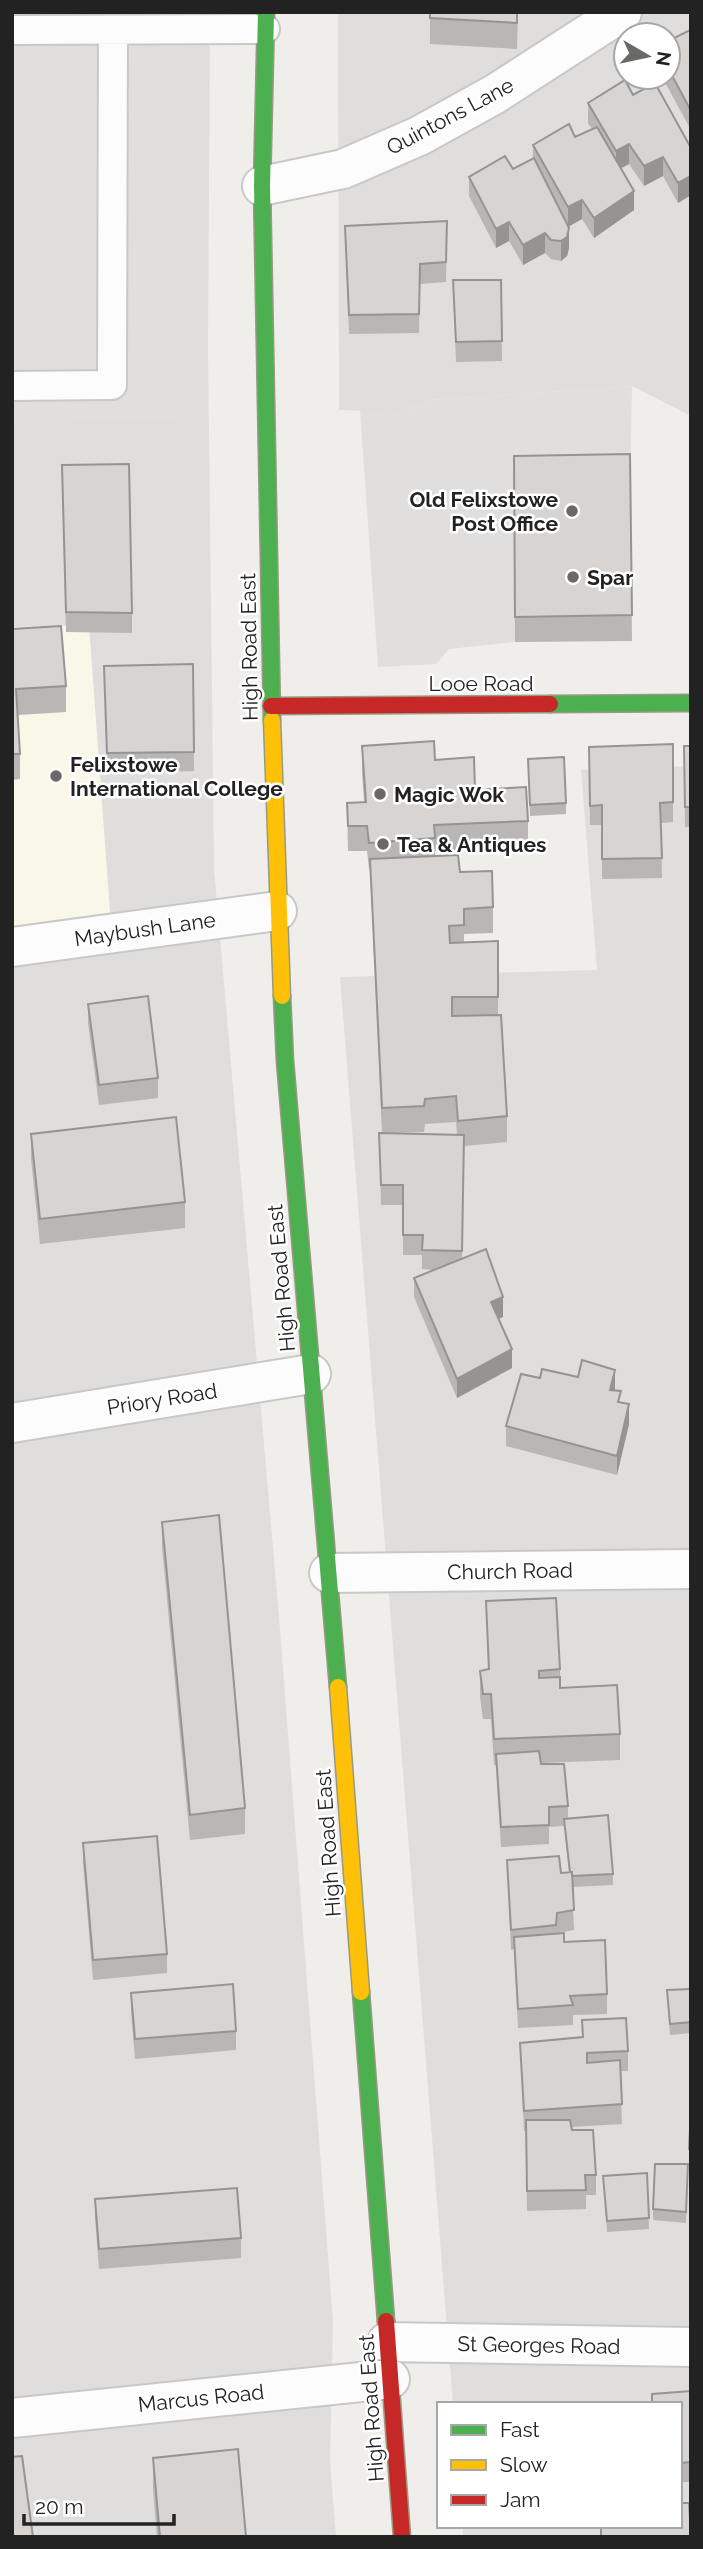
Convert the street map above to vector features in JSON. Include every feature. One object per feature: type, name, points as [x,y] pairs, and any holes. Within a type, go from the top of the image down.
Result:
[{"type":"street","name":"Quintons Lane","points":[[262,186],[343,169],[419,136],[495,94],[622,12]]},
{"type":"street","name":"High Road East","points":[[265,21],[262,186],[277,911],[290,1139],[329,1573],[402,2537]]},
{"type":"street","name":"Looe Road","points":[[271,706],[691,703]]},
{"type":"street","name":"Maybush Lane","points":[[12,947],[277,911]]},
{"type":"street","name":"Priory Road","points":[[12,1423],[311,1374]]},
{"type":"street","name":"Church Road","points":[[329,1573],[691,1569]]},
{"type":"street","name":"St Georges Road","points":[[388,2361],[691,2347]]},
{"type":"street","name":"Marcus Road","points":[[12,2418],[388,2361]]},
{"type":"lane","points":[[12,30],[113,30],[265,21]]},
{"type":"lane","points":[[12,386],[112,385],[113,30]]},
{"type":"shaded area","points":[[12,12],[210,12],[208,350],[214,868],[279,1617],[333,2321],[330,2462],[336,2537],[12,2537]]},
{"type":"shaded area","points":[[338,12],[691,12],[691,416],[632,386],[431,400],[400,412],[339,410]]},
{"type":"shaded area","points":[[12,30],[176,30],[178,421],[12,422]]},
{"type":"shaded area","points":[[632,386],[630,479],[514,481],[515,642],[449,649],[436,664],[378,667],[360,410],[400,412],[431,400]]},
{"type":"shaded area","name":"Felixstowe International College","points":[[89,625],[111,925],[12,939],[12,627]]},
{"type":"shaded area","points":[[691,766],[691,2537],[463,2537],[463,2528],[682,2528],[682,2402],[453,2402],[340,977],[597,970],[581,770]]},
{"type":"building","points":[[430,12],[517,12],[517,23],[430,18]]},
{"type":"building","points":[[690,30],[691,32],[691,111],[680,91],[682,34]]},
{"type":"building","points":[[612,88],[612,91],[631,91],[633,95],[640,91],[659,91],[691,148],[691,176],[678,183],[663,157],[644,166],[629,144],[616,151],[588,103]]},
{"type":"building","points":[[569,124],[575,137],[597,127],[634,191],[594,218],[582,200],[568,207],[533,145]]},
{"type":"building","points":[[505,156],[513,169],[534,158],[569,228],[567,237],[561,241],[551,240],[545,233],[523,245],[509,222],[496,229],[469,177]]},
{"type":"building","points":[[447,221],[446,262],[420,264],[419,314],[349,315],[345,226]]},
{"type":"building","points":[[453,280],[501,280],[502,341],[456,342]]},
{"type":"building","name":"Spar","points":[[630,454],[632,615],[515,617],[514,456]]},
{"type":"building","points":[[129,464],[132,613],[66,612],[62,465]]},
{"type":"building","points":[[61,626],[66,686],[16,689],[20,754],[12,754],[12,629]]},
{"type":"building","points":[[193,664],[194,752],[107,753],[104,666]]},
{"type":"building","points":[[434,741],[435,760],[474,757],[475,790],[526,787],[528,821],[434,825],[435,838],[369,843],[367,826],[348,826],[347,803],[366,802],[362,746]]},
{"type":"building","points":[[673,744],[673,802],[660,803],[662,858],[602,859],[602,805],[590,806],[589,747]]},
{"type":"building","points":[[684,746],[691,746],[691,807],[685,807]]},
{"type":"building","points":[[564,757],[566,803],[530,805],[528,759]]},
{"type":"building","points":[[458,855],[460,872],[492,871],[493,907],[464,909],[464,925],[449,926],[450,943],[498,941],[498,997],[452,997],[452,1016],[501,1015],[507,1116],[458,1121],[456,1096],[425,1099],[424,1106],[382,1108],[370,859]]},
{"type":"building","points":[[148,996],[158,1078],[99,1085],[88,1004]]},
{"type":"building","points":[[176,1117],[185,1202],[40,1219],[31,1134]]},
{"type":"building","points":[[379,1133],[464,1135],[462,1251],[422,1250],[423,1235],[403,1235],[403,1185],[381,1185]]},
{"type":"building","points":[[486,1249],[503,1297],[491,1302],[512,1349],[457,1379],[414,1278]]},
{"type":"building","points":[[582,1360],[615,1370],[610,1390],[621,1391],[618,1402],[629,1404],[617,1456],[506,1426],[521,1374],[540,1378],[542,1369],[578,1377]]},
{"type":"building","points":[[219,1515],[245,1808],[190,1815],[162,1522]]},
{"type":"building","points":[[556,1598],[560,1669],[539,1671],[539,1678],[560,1677],[560,1688],[617,1685],[620,1734],[494,1739],[491,1694],[483,1694],[480,1671],[489,1669],[486,1601]]},
{"type":"building","points":[[539,1751],[541,1764],[564,1764],[568,1806],[549,1807],[549,1825],[501,1827],[496,1754]]},
{"type":"building","points":[[608,1815],[613,1874],[572,1876],[564,1819]]},
{"type":"building","points":[[157,1836],[167,1954],[93,1960],[83,1843]]},
{"type":"building","points":[[559,1856],[561,1873],[572,1872],[574,1910],[557,1913],[556,1925],[511,1930],[507,1860]]},
{"type":"building","points":[[564,1933],[564,1942],[605,1940],[607,1994],[570,1996],[573,2005],[518,2009],[514,1937]]},
{"type":"building","points":[[233,1984],[236,2031],[135,2039],[131,1993]]},
{"type":"building","points":[[691,1989],[691,2022],[670,2024],[667,1990]]},
{"type":"building","points":[[626,2018],[628,2051],[587,2053],[587,2063],[620,2060],[622,2104],[524,2111],[520,2043],[583,2037],[582,2020]]},
{"type":"building","points":[[691,2109],[691,2150],[689,2149]]},
{"type":"building","points":[[526,2120],[570,2120],[572,2130],[593,2130],[596,2175],[585,2175],[586,2190],[527,2191]]},
{"type":"building","points":[[655,2164],[688,2164],[686,2212],[653,2209]]},
{"type":"building","points":[[647,2173],[649,2218],[607,2221],[603,2176]]},
{"type":"building","points":[[237,2188],[241,2238],[99,2249],[95,2199]]},
{"type":"building","points":[[691,2391],[691,2462],[682,2463],[682,2402],[652,2402],[652,2394]]},
{"type":"building","points":[[238,2449],[246,2537],[160,2537],[153,2458]]},
{"type":"building","points":[[22,2456],[33,2537],[12,2537],[12,2457]]},
{"type":"building","points":[[682,2503],[689,2503],[691,2537],[586,2537],[601,2536],[601,2528],[682,2528]]},
{"type":"traffic: fast","points":[[266,12],[262,186],[272,720]]},
{"type":"traffic: fast","points":[[550,704],[691,703]]},
{"type":"traffic: fast","points":[[282,996],[285,1061],[338,1687]]},
{"type":"traffic: fast","points":[[361,1992],[386,2321]]},
{"type":"traffic: slow","points":[[272,720],[282,996]]},
{"type":"traffic: slow","points":[[338,1687],[361,1992]]},
{"type":"traffic: jam","points":[[271,706],[550,704]]},
{"type":"traffic: jam","points":[[386,2321],[402,2537]]},
{"type":"place","name":"Old Felixstowe Post Office","points":[[572,511]]},
{"type":"place","name":"Spar","points":[[573,577]]},
{"type":"place","name":"Felixstowe International College","points":[[56,776]]},
{"type":"place","name":"Magic Wok","points":[[380,794]]},
{"type":"place","name":"Tea & Antiques","points":[[383,844]]}]
